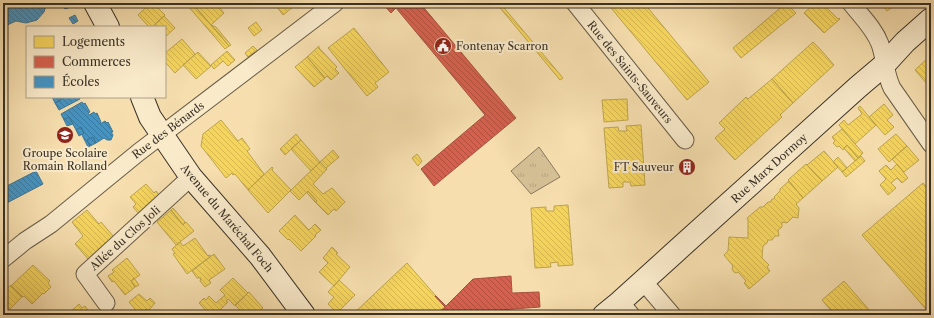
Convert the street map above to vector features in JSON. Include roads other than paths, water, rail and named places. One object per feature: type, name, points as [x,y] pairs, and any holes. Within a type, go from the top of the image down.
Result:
[{"type":"main road","points":[[95,3],[107,26]]},
{"type":"main road","name":"Rue Marx Dormoy","points":[[618,311],[643,281],[884,65],[905,42],[931,19]]},
{"type":"main road","name":"Avenue du Maréchal Foch","points":[[142,98],[150,117],[191,177],[260,256],[304,315]]},
{"type":"street","name":"Rue des Bénards","points":[[3,259],[25,241],[51,224],[162,134],[335,3]]},
{"type":"street","name":"Rue des Saints-Sauveurs","points":[[575,3],[685,140]]},
{"type":"street","points":[[851,3],[872,29],[880,44],[888,81],[931,144]]},
{"type":"street","name":"Allée du Clos Joli","points":[[106,303],[85,274],[191,177]]},
{"type":"street","points":[[643,281],[672,315]]},
{"type":"place","name":"Fontenay Scarron","points":[[443,46]]},
{"type":"place","name":"Groupe Scolaire Romain Rolland","points":[[65,135]]},
{"type":"place","name":"FT Sauveur","points":[[687,167]]}]
